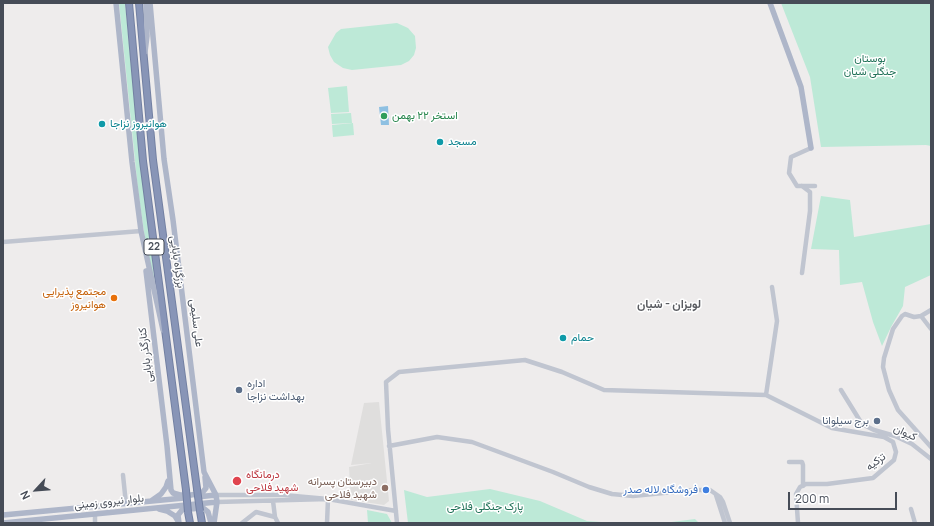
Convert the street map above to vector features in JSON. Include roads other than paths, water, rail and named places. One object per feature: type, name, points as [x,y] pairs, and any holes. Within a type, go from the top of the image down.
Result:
[{"type":"highway","name":"بزرگراه بابایی","points":[[129,3],[143,161],[190,523]]},
{"type":"highway","name":"بزرگراه بابایی","points":[[139,3],[153,160],[202,523]]},
{"type":"main road","points":[[116,3],[132,162],[141,231],[168,349]]},
{"type":"main road","points":[[144,60],[147,36],[146,3]]},
{"type":"main road","name":"علی سلیمی","points":[[150,3],[164,159],[204,472],[216,495],[217,502],[212,523]]},
{"type":"main road","points":[[770,3],[801,87],[811,148]]},
{"type":"main road","name":"کنارگذر بابایی","points":[[141,231],[168,446],[169,477]]},
{"type":"main road","points":[[169,477],[171,490],[173,493],[180,495],[191,495],[202,493],[204,491],[206,485],[204,472]]},
{"type":"main road","points":[[148,502],[157,498],[161,494],[166,487],[169,477]]},
{"type":"main road","name":"بلوار نیروی زمینی","points":[[3,516],[216,495]]},
{"type":"main road","name":"بلوار نیروی زمینی","points":[[3,523],[217,502]]},
{"type":"main road","points":[[157,508],[167,511],[179,522]]},
{"type":"main road","points":[[179,522],[178,515],[182,510],[203,508],[208,512],[212,523]]},
{"type":"street","points":[[811,148],[791,157],[789,173],[796,186],[815,186]]},
{"type":"street","points":[[802,186],[810,192],[810,211],[802,273]]},
{"type":"street","points":[[3,242],[141,231]]},
{"type":"street","points":[[397,523],[389,446],[386,382],[399,372],[525,360],[562,372],[604,390],[766,395],[777,322],[772,287]]},
{"type":"street","points":[[931,310],[921,316],[914,317],[905,314],[902,316],[893,329],[884,358],[883,367],[889,390],[898,410],[931,447]]},
{"type":"street","points":[[921,316],[931,329]]},
{"type":"street","name":"کیوان","points":[[841,390],[862,424],[912,444],[931,458]]},
{"type":"street","name":"تزکیه","points":[[766,395],[832,428],[884,437],[893,442],[896,452],[894,460],[873,478],[827,484],[806,484],[803,486]]},
{"type":"street","points":[[389,446],[437,437],[472,442],[589,487],[612,494],[633,496],[693,490],[710,490],[716,495],[720,496],[730,523]]},
{"type":"street","points":[[789,462],[802,462],[803,466],[803,486],[796,494],[798,523]]},
{"type":"street","points":[[123,475],[126,504]]},
{"type":"street","points":[[216,495],[283,495],[328,499],[396,511]]},
{"type":"street","points":[[716,495],[725,523]]},
{"type":"street","points":[[217,502],[328,499]]},
{"type":"street","points":[[327,523],[328,499]]},
{"type":"street","points":[[273,501],[275,517],[278,523]]},
{"type":"street","points":[[910,509],[915,523]]},
{"type":"street","points":[[242,523],[256,512],[275,517]]},
{"type":"street","points":[[95,514],[95,523]]},
{"type":"water","name":"استخر ۲۲ بهمن","points":[[388,106],[389,125],[381,125],[379,107]]},
{"type":"place","name":"استخر ۲۲ بهمن","points":[[384,116]]},
{"type":"place","name":"هوانیروز نزاجا","points":[[102,124]]},
{"type":"place","name":"مسجد","points":[[440,142]]},
{"type":"place","name":"مجتمع پذیرایی هوانیروز","points":[[114,298]]},
{"type":"place","name":"حمام","points":[[563,338]]},
{"type":"place","name":"اداره بهداشت نزاجا","points":[[239,390]]},
{"type":"place","name":"برج سیلوانا","points":[[877,421]]},
{"type":"place","name":"درمانگاه شهید فلاحی","points":[[237,481]]},
{"type":"place","name":"دبیرستان پسرانه شهید فلاحی","points":[[385,488]]},
{"type":"place","name":"فروشگاه لاله صدر","points":[[706,490]]},
{"type":"district","name":"لویزان - شیان","points":[[669,305]]},
{"type":"park label","name":"بوستان جنگلی شیان","points":[[870,65]]},
{"type":"park label","name":"پارک جنگلی فلاحی","points":[[485,507]]}]
